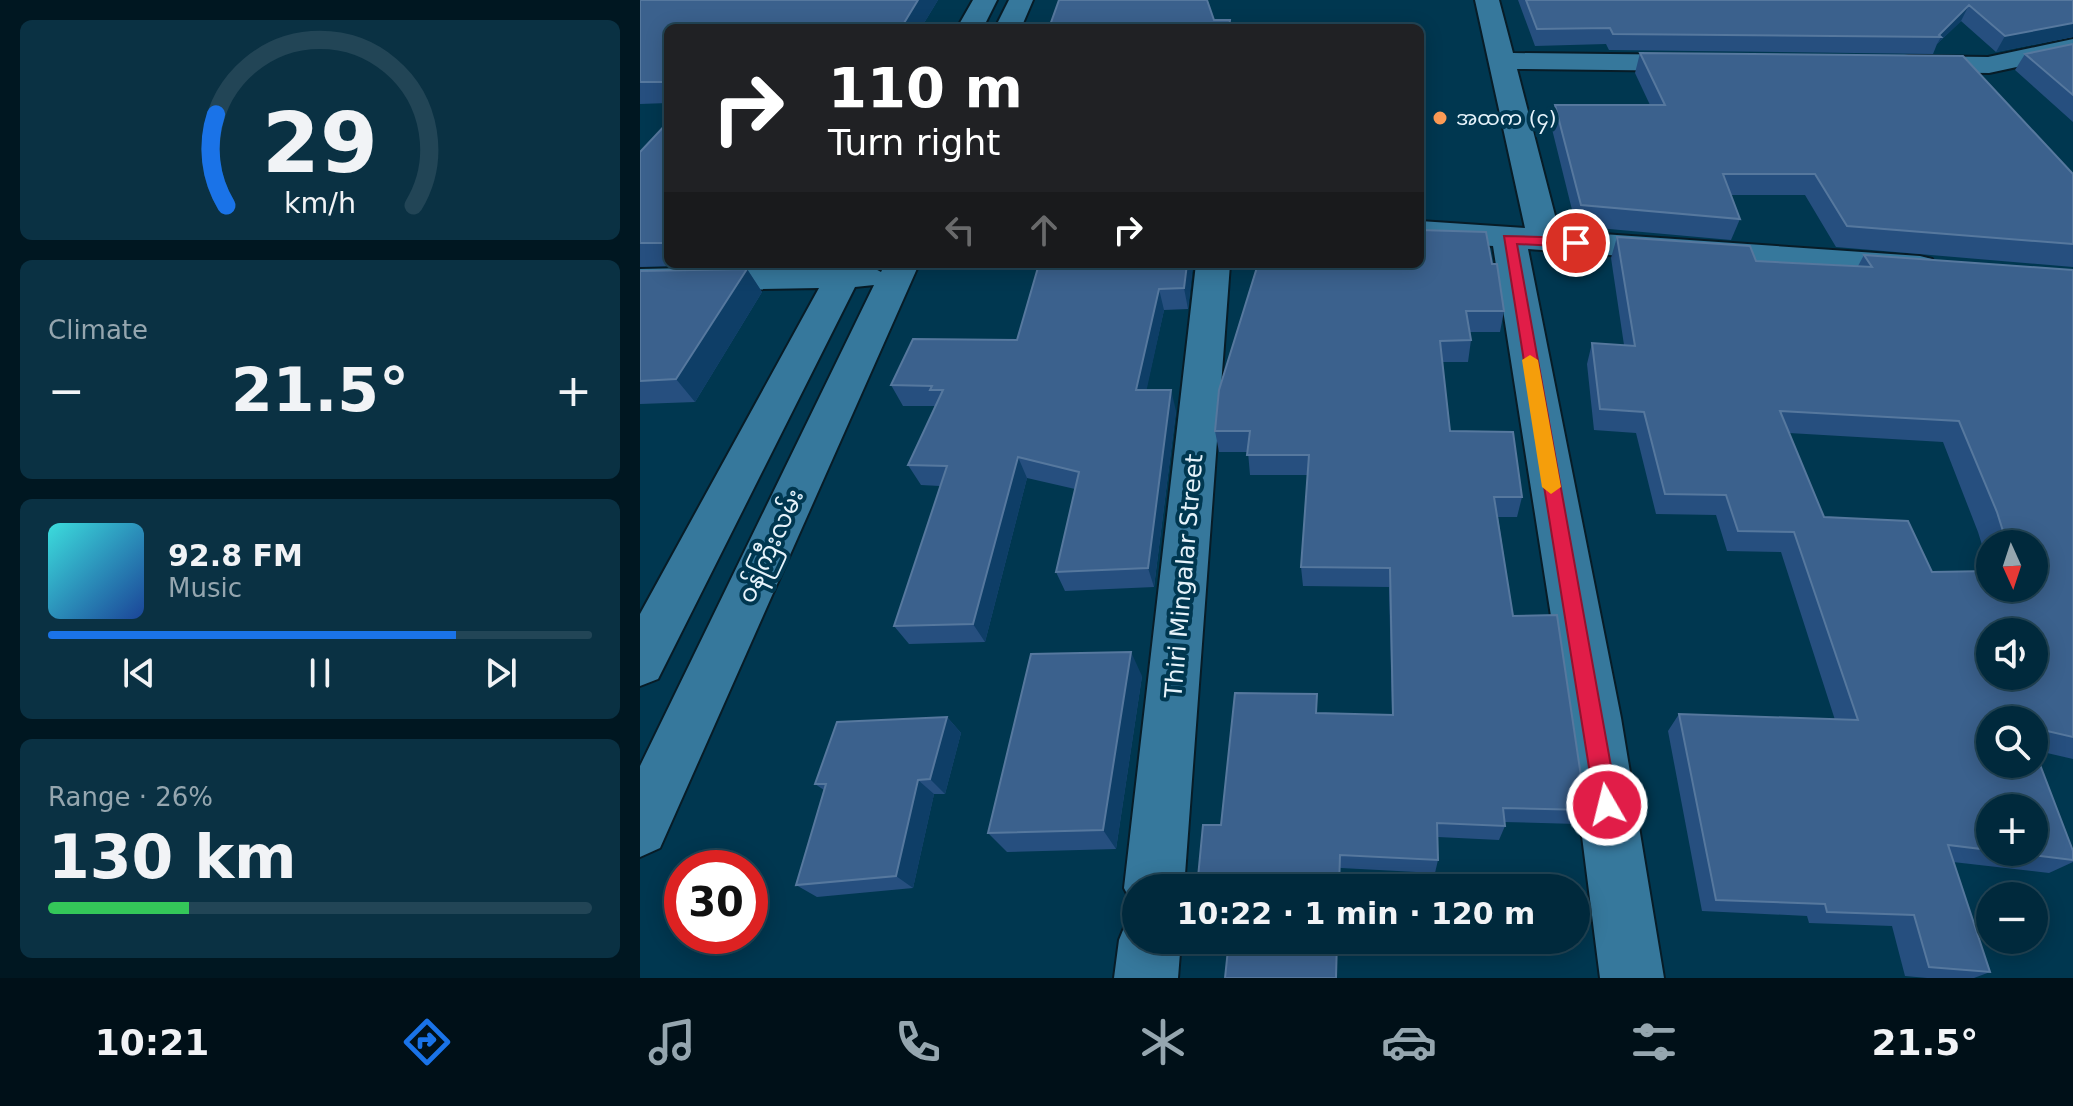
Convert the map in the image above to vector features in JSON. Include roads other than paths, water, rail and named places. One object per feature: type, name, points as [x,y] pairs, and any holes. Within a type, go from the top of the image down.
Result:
[{"type":"street","points":[[972,24],[985,0]]},
{"type":"street","points":[[1010,24],[1021,0]]},
{"type":"street","points":[[1487,0],[1500,61],[1527,240],[1632,978]]},
{"type":"street","points":[[1879,64],[1989,78],[2023,55],[2073,47]]},
{"type":"street","points":[[1500,61],[1721,63]]},
{"type":"street","points":[[1424,231],[1949,269]]},
{"type":"street","name":"Thiri Mingalar Street","points":[[1155,874],[1213,268]]},
{"type":"street","points":[[640,280],[899,270]]},
{"type":"street","name":"ဝန်ကြီးလမ်း","points":[[640,828],[899,270]]},
{"type":"street","points":[[640,663],[846,271]]},
{"type":"street","points":[[1146,978],[1149,954]]},
{"type":"place","name":"အထက (၄)","points":[[1440,118]]}]
